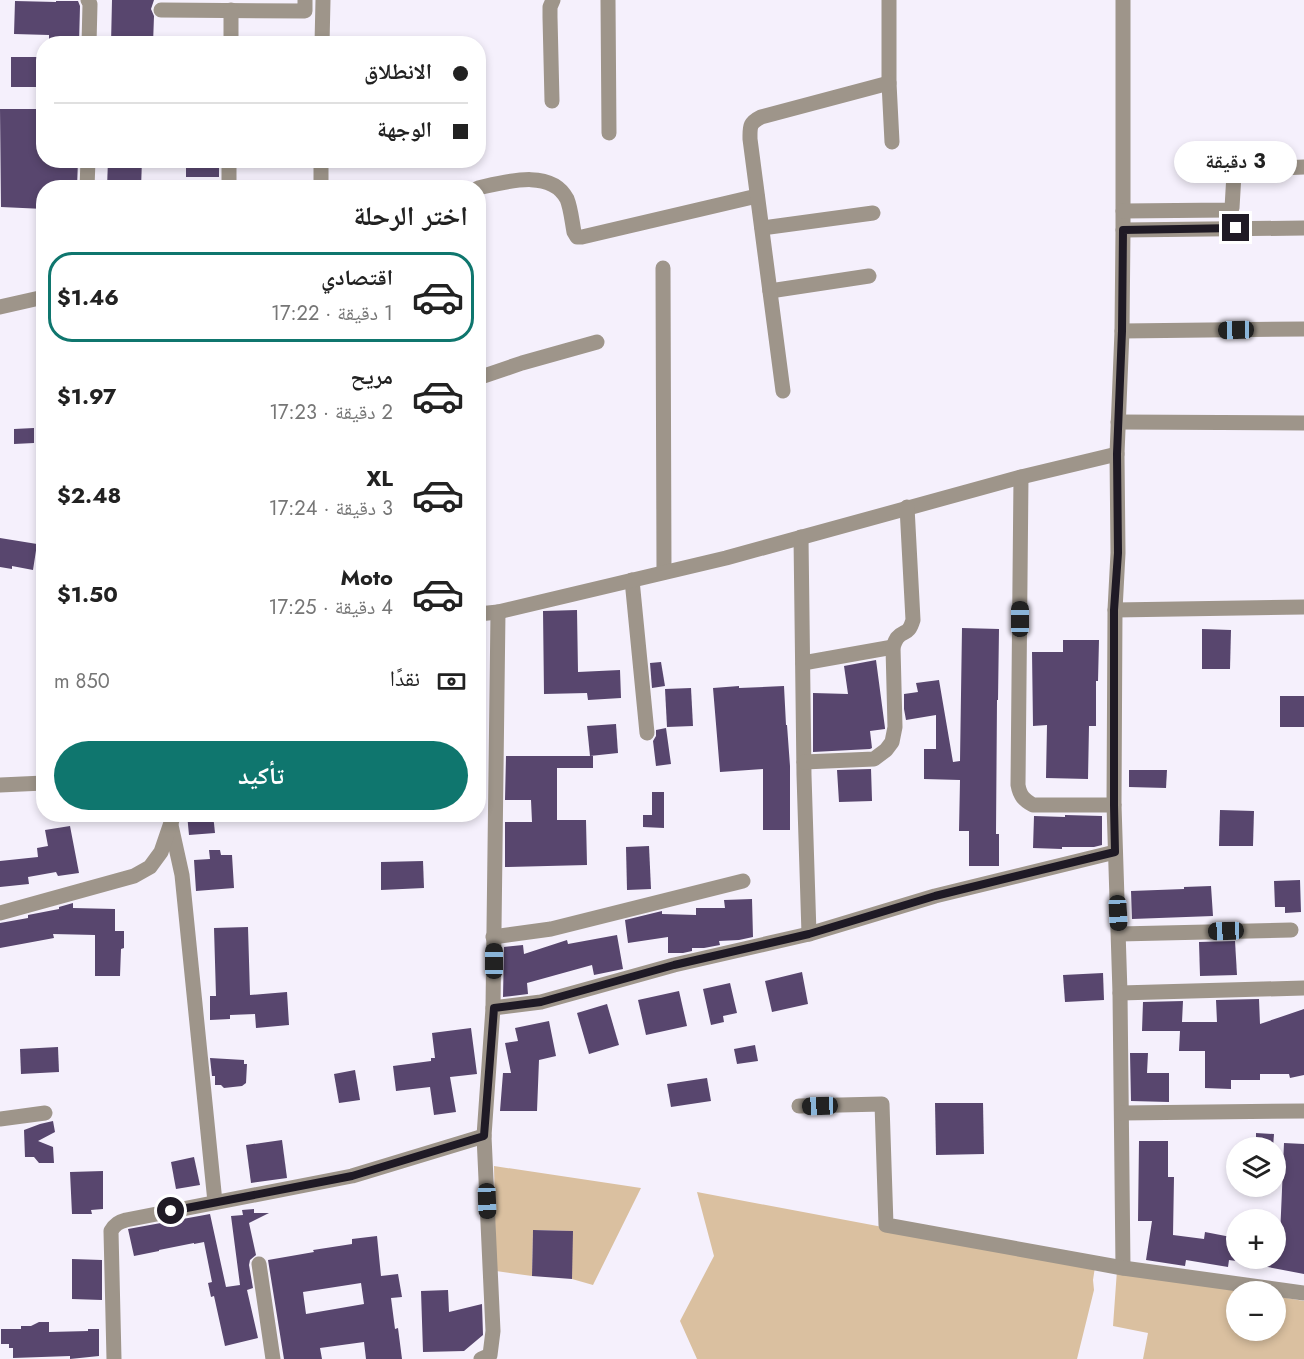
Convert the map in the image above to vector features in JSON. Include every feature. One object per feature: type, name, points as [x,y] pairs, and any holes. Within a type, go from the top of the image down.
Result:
[{"type":"street","points":[[87,0],[90,4],[89,36]]},
{"type":"street","points":[[160,10],[305,11],[305,0]]},
{"type":"street","points":[[322,36],[323,0]]},
{"type":"street","points":[[552,101],[550,7],[553,0]]},
{"type":"street","points":[[608,0],[609,133]]},
{"type":"street","points":[[889,0],[892,142]]},
{"type":"street","points":[[1123,0],[1122,331],[1117,454],[1118,553],[1114,610],[1114,805],[1119,934],[1123,1268]]},
{"type":"street","points":[[231,10],[231,36]]},
{"type":"street","points":[[783,391],[750,128],[753,121],[761,117],[889,83]]},
{"type":"street","points":[[1123,211],[1229,210],[1232,208],[1236,170],[1304,166]]},
{"type":"street","points":[[486,187],[529,179],[545,181],[558,188],[567,200],[577,237],[757,196]]},
{"type":"street","points":[[762,228],[873,213]]},
{"type":"street","points":[[1123,230],[1304,228]]},
{"type":"street","points":[[663,268],[664,572]]},
{"type":"street","points":[[770,291],[869,276]]},
{"type":"street","points":[[0,308],[36,299]]},
{"type":"street","points":[[1122,331],[1304,329]]},
{"type":"street","points":[[486,375],[597,342]]},
{"type":"street","points":[[1118,422],[1304,423]]},
{"type":"street","points":[[486,613],[726,558],[907,507],[1117,454]]},
{"type":"street","points":[[1021,477],[1018,785],[1020,794],[1025,801],[1033,805],[1114,805]]},
{"type":"street","points":[[804,762],[874,759],[892,742],[895,728],[893,647],[897,638],[911,628],[913,620],[907,507]]},
{"type":"street","points":[[801,537],[809,934]]},
{"type":"street","points":[[632,580],[646,733]]},
{"type":"street","points":[[1114,610],[1304,607]]},
{"type":"street","points":[[481,1359],[490,1355],[493,1331],[484,1136],[494,1008],[498,612]]},
{"type":"street","points":[[803,663],[893,647]]},
{"type":"street","points":[[0,785],[36,783]]},
{"type":"street","points":[[0,913],[134,876],[150,867],[161,852],[171,822]]},
{"type":"street","points":[[172,822],[182,875],[215,1202]]},
{"type":"street","points":[[494,1008],[541,1002],[674,965],[809,934],[935,896],[1115,852]]},
{"type":"street","points":[[494,937],[551,929],[743,881]]},
{"type":"street","points":[[1119,934],[1291,930]]},
{"type":"street","points":[[1120,993],[1304,988]]},
{"type":"street","points":[[799,1106],[882,1104],[886,1225],[1123,1268],[1304,1293]]},
{"type":"street","points":[[1122,1113],[1304,1111]]},
{"type":"street","points":[[0,1119],[45,1113]]},
{"type":"street","points":[[114,1359],[111,1232],[118,1223],[352,1176],[484,1136]]},
{"type":"street","points":[[259,1264],[273,1359]]},
{"type":"shaded area","points":[[494,1166],[641,1188],[593,1285],[572,1279],[572,1231],[533,1230],[532,1276],[496,1271]]},
{"type":"shaded area","points":[[697,1192],[1095,1267],[1094,1290],[1077,1359],[697,1359],[680,1321],[714,1256]]},
{"type":"shaded area","points":[[1117,1270],[1226,1288],[1226,1341],[1286,1341],[1286,1298],[1304,1301],[1304,1359],[1143,1359],[1148,1333],[1113,1326]]},
{"type":"building","points":[[112,0],[154,0],[151,9],[154,16],[153,36],[111,36]]},
{"type":"building","points":[[15,1],[78,1],[80,6],[79,36],[14,34]]},
{"type":"building","points":[[11,57],[36,57],[36,87],[11,87]]},
{"type":"building","points":[[0,109],[36,109],[36,168],[78,168],[77,180],[36,180],[36,209],[1,207]]},
{"type":"building","points":[[108,168],[142,168],[141,180],[107,180]]},
{"type":"building","points":[[186,168],[219,168],[219,177],[186,177]]},
{"type":"building","points":[[34,428],[34,443],[14,444],[14,429]]},
{"type":"building","points":[[0,538],[36,544],[33,570],[12,566],[12,569],[0,567]]},
{"type":"building","points":[[577,610],[578,672],[620,670],[621,698],[588,700],[587,693],[544,694],[543,611]]},
{"type":"building","points":[[962,628],[999,629],[996,834],[999,834],[999,866],[969,866],[969,831],[959,831],[960,780],[924,779],[924,749],[936,749],[936,715],[906,720],[904,709],[904,694],[918,692],[916,683],[939,680],[953,762],[960,761]]},
{"type":"building","points":[[1202,629],[1231,630],[1230,669],[1202,669]]},
{"type":"building","points":[[1063,640],[1099,640],[1096,726],[1089,726],[1088,779],[1046,778],[1047,725],[1033,726],[1032,652],[1063,652]]},
{"type":"building","points":[[876,660],[885,729],[870,731],[872,748],[813,752],[813,693],[848,694],[844,666]]},
{"type":"building","points":[[661,662],[665,686],[652,688],[650,663]]},
{"type":"building","points":[[739,686],[739,688],[784,686],[790,766],[790,830],[763,830],[763,769],[720,772],[713,688]]},
{"type":"building","points":[[691,688],[693,726],[667,727],[665,689]]},
{"type":"building","points":[[1280,696],[1304,696],[1304,727],[1280,727]]},
{"type":"building","points":[[616,724],[618,753],[590,756],[587,726]]},
{"type":"building","points":[[666,728],[671,764],[656,766],[653,741],[656,730]]},
{"type":"building","points":[[506,756],[593,756],[593,768],[557,768],[557,820],[586,820],[587,865],[505,867],[505,822],[532,822],[531,800],[505,800]]},
{"type":"building","points":[[871,769],[872,801],[839,802],[837,770]]},
{"type":"building","points":[[1129,770],[1167,770],[1166,788],[1129,787]]},
{"type":"building","points":[[652,792],[664,792],[664,828],[643,827],[643,815],[652,815]]},
{"type":"building","points":[[1220,810],[1254,811],[1253,846],[1219,846]]},
{"type":"building","points":[[1065,815],[1102,816],[1102,845],[1062,847],[1062,849],[1033,848],[1034,816],[1065,817]]},
{"type":"building","points":[[188,822],[214,822],[215,833],[189,835]]},
{"type":"building","points":[[70,826],[79,873],[58,876],[56,872],[28,877],[29,884],[0,887],[0,861],[38,857],[37,848],[48,846],[45,830]]},
{"type":"building","points":[[649,846],[651,889],[627,890],[626,847]]},
{"type":"building","points":[[209,850],[220,850],[221,855],[232,855],[234,888],[196,891],[194,860],[210,859]]},
{"type":"building","points":[[423,861],[424,888],[381,890],[381,862]]},
{"type":"building","points":[[1300,880],[1301,912],[1285,913],[1285,907],[1275,907],[1274,881]]},
{"type":"building","points":[[1211,886],[1213,916],[1132,919],[1131,891]]},
{"type":"building","points":[[752,899],[753,937],[719,941],[720,945],[692,948],[692,951],[683,953],[668,953],[668,937],[628,943],[625,920],[662,911],[662,914],[696,915],[696,908],[725,908],[724,900]]},
{"type":"building","points":[[73,903],[73,908],[115,909],[115,931],[124,931],[120,976],[95,976],[95,935],[53,934],[54,938],[0,948],[0,923],[28,918],[28,915],[59,909],[59,907]]},
{"type":"building","points":[[248,927],[250,995],[287,992],[289,1025],[256,1028],[255,1014],[230,1015],[230,1019],[210,1020],[210,996],[216,996],[214,928]]},
{"type":"building","points":[[617,935],[623,969],[594,975],[592,965],[527,983],[528,994],[503,997],[504,947],[523,945],[524,954],[567,940],[568,944]]},
{"type":"building","points":[[1235,941],[1237,975],[1200,976],[1199,942]]},
{"type":"building","points":[[802,972],[808,1004],[772,1012],[765,981]]},
{"type":"building","points":[[1103,973],[1104,1000],[1065,1002],[1063,975]]},
{"type":"building","points":[[730,983],[737,1013],[723,1016],[724,1022],[711,1025],[703,989]]},
{"type":"building","points":[[679,991],[687,1026],[646,1035],[638,1000]]},
{"type":"building","points":[[1259,999],[1260,1024],[1304,1009],[1304,1075],[1290,1078],[1289,1074],[1260,1074],[1260,1080],[1231,1080],[1231,1089],[1205,1088],[1205,1051],[1179,1051],[1180,1031],[1142,1031],[1143,1002],[1183,1001],[1182,1022],[1217,1022],[1216,1000]]},
{"type":"building","points":[[607,1004],[619,1045],[589,1054],[577,1013]]},
{"type":"building","points":[[549,1021],[556,1056],[539,1060],[537,1111],[500,1111],[503,1073],[511,1073],[505,1043],[518,1041],[515,1028]]},
{"type":"building","points":[[471,1028],[477,1074],[450,1077],[456,1112],[434,1115],[430,1087],[396,1091],[393,1066],[431,1061],[431,1058],[435,1058],[432,1033]]},
{"type":"building","points":[[755,1045],[758,1061],[737,1064],[734,1049]]},
{"type":"building","points":[[58,1047],[59,1072],[21,1074],[20,1049]]},
{"type":"building","points":[[1130,1053],[1148,1053],[1147,1073],[1169,1073],[1169,1102],[1131,1101]]},
{"type":"building","points":[[210,1058],[244,1060],[244,1064],[247,1064],[246,1083],[242,1086],[224,1088],[221,1085],[215,1085]]},
{"type":"building","points":[[355,1070],[360,1100],[339,1103],[334,1074]]},
{"type":"building","points":[[707,1078],[711,1101],[671,1107],[667,1084]]},
{"type":"building","points":[[935,1103],[983,1103],[984,1154],[936,1155]]},
{"type":"building","points":[[53,1121],[55,1132],[38,1141],[53,1147],[54,1163],[39,1163],[34,1157],[25,1157],[24,1130]]},
{"type":"building","points":[[1256,1133],[1274,1134],[1274,1137],[1256,1137]]},
{"type":"building","points":[[282,1140],[287,1178],[251,1183],[246,1145]]},
{"type":"building","points":[[1139,1141],[1168,1141],[1168,1177],[1174,1177],[1173,1235],[1204,1239],[1205,1232],[1226,1236],[1226,1267],[1186,1260],[1185,1266],[1146,1260],[1152,1221],[1138,1221]]},
{"type":"building","points":[[1286,1143],[1304,1144],[1304,1274],[1278,1269],[1286,1269],[1286,1209],[1281,1209],[1282,1197],[1286,1197]]},
{"type":"building","points":[[194,1157],[200,1185],[176,1189],[171,1162]]},
{"type":"building","points":[[103,1171],[103,1209],[91,1210],[92,1214],[72,1214],[70,1172]]},
{"type":"building","points":[[254,1209],[254,1213],[269,1213],[249,1223],[256,1255],[250,1260],[249,1265],[253,1288],[247,1290],[258,1338],[225,1346],[214,1296],[211,1297],[208,1283],[212,1282],[204,1242],[134,1256],[128,1229],[210,1214],[226,1287],[240,1285],[231,1216],[243,1215],[242,1210]]},
{"type":"building","points":[[533,1230],[573,1231],[572,1279],[532,1276]]},
{"type":"building","points":[[377,1236],[381,1276],[398,1274],[402,1297],[391,1298],[402,1359],[366,1359],[364,1342],[320,1348],[322,1359],[284,1359],[268,1260],[352,1244],[352,1239]],"holes":[[[361,1283],[364,1304],[306,1314],[303,1292]]]},
{"type":"building","points":[[72,1259],[102,1260],[102,1300],[72,1299]]},
{"type":"building","points":[[448,1290],[449,1312],[482,1304],[483,1335],[464,1351],[423,1352],[421,1291]]},
{"type":"building","points":[[39,1322],[49,1322],[49,1332],[99,1329],[99,1356],[70,1359],[70,1356],[13,1358],[13,1348],[9,1348],[9,1344],[1,1344],[1,1329],[21,1329],[21,1326],[31,1326]]},
{"type":"route","points":[[171,1211],[352,1176],[484,1136],[494,1008],[541,1002],[674,965],[809,934],[935,896],[1115,852],[1114,610],[1118,553],[1117,454],[1123,230],[1236,228]]}]
